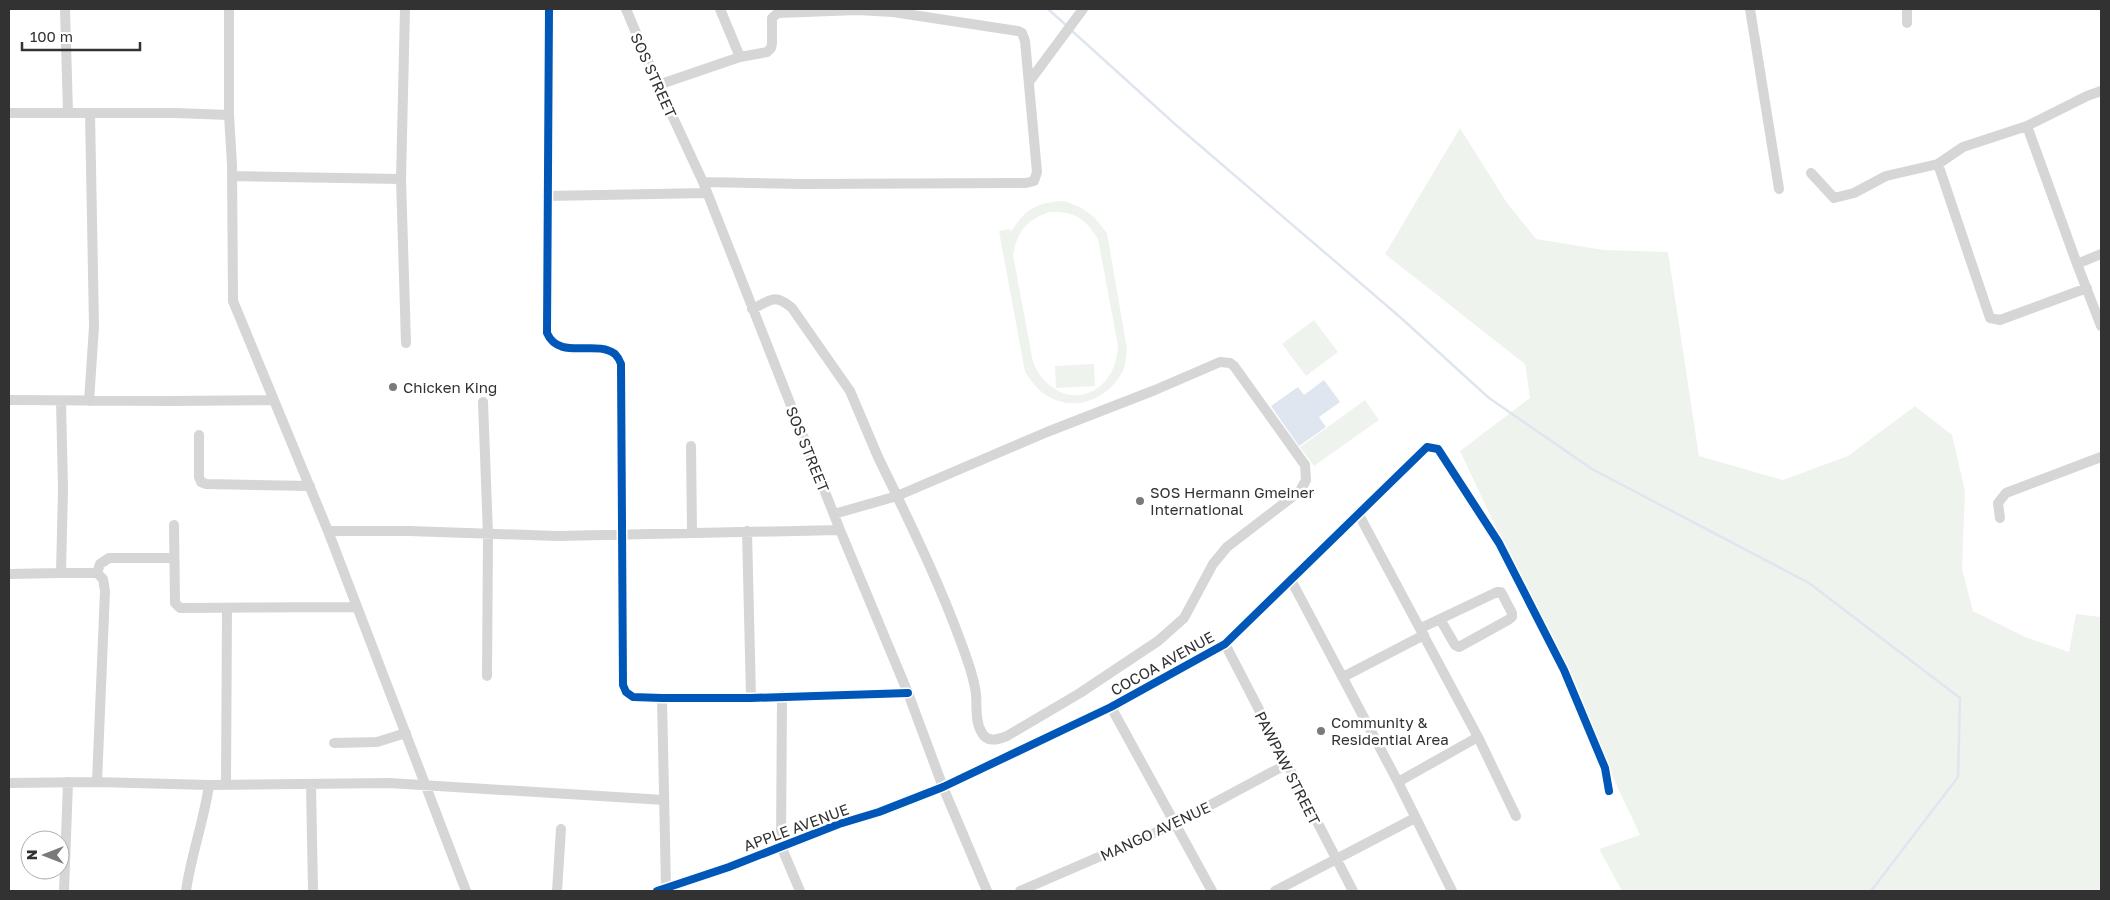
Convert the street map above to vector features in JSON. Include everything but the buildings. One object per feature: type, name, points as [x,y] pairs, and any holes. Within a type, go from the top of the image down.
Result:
[{"type":"street","points":[[65,9],[68,113]]},
{"type":"street","points":[[229,9],[233,301],[328,531],[466,891]]},
{"type":"street","points":[[405,9],[401,178],[406,343]]},
{"type":"street","points":[[549,9],[547,334],[549,339],[557,346],[606,350],[615,354],[621,364],[624,534],[623,685],[626,692],[633,697],[662,698],[751,698],[908,693]]},
{"type":"street","name":"SOS STREET","points":[[626,9],[658,85],[703,182],[840,530],[908,693],[943,786],[987,891]]},
{"type":"street","points":[[720,9],[740,57]]},
{"type":"street","points":[[658,85],[740,57],[767,52],[771,48],[772,18],[775,15],[807,10],[857,9],[916,15],[1022,33],[1025,41],[1037,172],[1034,181],[1026,184],[703,182]]},
{"type":"street","points":[[1029,82],[1083,9]]},
{"type":"street","points":[[1750,9],[1779,189]]},
{"type":"street","points":[[1906,23],[1907,9]]},
{"type":"street","points":[[1812,173],[1834,198],[1854,193],[1886,176],[1938,164],[1963,147],[2027,126],[2087,96],[2101,92]]},
{"type":"street","points":[[89,401],[94,327],[90,113]]},
{"type":"street","points":[[9,114],[229,115]]},
{"type":"street","points":[[2027,126],[2101,326]]},
{"type":"street","points":[[1938,164],[1990,318],[2000,320],[2087,288]]},
{"type":"street","points":[[232,176],[401,178]]},
{"type":"street","points":[[547,196],[707,193]]},
{"type":"street","points":[[2077,264],[2101,254]]},
{"type":"street","points":[[752,308],[776,298],[780,298],[792,308],[850,391],[878,457],[896,496],[927,558],[975,683],[981,732],[988,739],[997,740],[1007,736],[1080,693],[1158,640],[1184,618],[1213,564],[1227,547],[1300,491],[1306,480],[1306,471],[1305,465],[1234,366],[1226,362],[1220,362],[896,496],[834,514]]},
{"type":"street","points":[[9,400],[274,400]]},
{"type":"street","points":[[61,401],[62,573]]},
{"type":"street","points":[[483,402],[488,535],[487,676]]},
{"type":"street","points":[[199,435],[199,477],[201,482],[206,484],[310,486]]},
{"type":"street","points":[[691,446],[692,532]]},
{"type":"street","name":"COCOA AVENUE","points":[[943,786],[1111,707],[1225,644],[1427,447],[1438,448],[1499,543],[1564,670],[1605,768],[1609,791]]},
{"type":"street","points":[[2000,518],[1998,503],[2006,493],[2101,457]]},
{"type":"street","points":[[1358,513],[1478,737],[1516,816]]},
{"type":"street","points":[[174,525],[175,603],[180,608],[357,608]]},
{"type":"street","points":[[328,531],[409,531],[557,536],[840,530]]},
{"type":"street","points":[[746,531],[751,698]]},
{"type":"street","points":[[96,573],[100,564],[109,558],[173,558]]},
{"type":"street","points":[[9,574],[96,573],[103,579],[105,592],[98,782]]},
{"type":"street","points":[[1291,580],[1398,782],[1452,891]]},
{"type":"street","points":[[1343,677],[1440,619],[1497,592],[1501,592],[1512,613],[1512,617],[1508,620],[1459,647],[1455,645],[1440,619]]},
{"type":"street","points":[[226,608],[226,784]]},
{"type":"street","name":"PAWPAW STREET","points":[[1225,644],[1353,891]]},
{"type":"street","points":[[782,696],[781,846],[800,891]]},
{"type":"street","points":[[662,698],[664,800],[662,890]]},
{"type":"street","points":[[1111,707],[1212,891]]},
{"type":"street","points":[[334,743],[377,742],[406,733]]},
{"type":"street","points":[[1398,782],[1478,737]]},
{"type":"street","name":"MANGO AVENUE","points":[[1020,891],[1175,824],[1286,764]]},
{"type":"street","points":[[64,891],[68,782]]},
{"type":"street","points":[[9,783],[98,782],[209,785],[389,783],[664,800]]},
{"type":"street","points":[[311,784],[313,891]]},
{"type":"street","points":[[186,891],[206,806],[209,785]]},
{"type":"street","name":"APPLE AVENUE","points":[[662,890],[729,867],[839,824],[879,812],[943,786]]},
{"type":"street","points":[[1276,891],[1415,818]]},
{"type":"street","points":[[557,891],[562,829]]},
{"type":"shaded area","points":[[1460,128],[1507,203],[1536,239],[1604,250],[1668,252],[1699,456],[1783,480],[1848,456],[1915,406],[1952,435],[1965,491],[1962,569],[1973,611],[2025,637],[2069,652],[2076,614],[2101,617],[2101,891],[1622,891],[1599,849],[1640,835],[1460,451],[1530,398],[1525,364],[1385,254]]},
{"type":"shaded area","points":[[1064,201],[1080,207],[1094,217],[1107,233],[1127,349],[1124,368],[1111,387],[1102,394],[1082,403],[1060,402],[1045,395],[1025,372],[999,231],[1010,229],[1011,232],[1027,212],[1039,205]],"holes":[[[1049,212],[1058,212],[1078,217],[1098,239],[1118,346],[1114,365],[1107,379],[1096,389],[1083,394],[1069,395],[1055,389],[1043,379],[1033,362],[1013,255],[1017,239],[1029,223]]]},
{"type":"shaded area","points":[[1314,320],[1338,352],[1306,376],[1282,344]]},
{"type":"shaded area","points":[[1094,364],[1095,386],[1056,388],[1055,366]]},
{"type":"shaded area","points":[[1324,380],[1340,402],[1319,417],[1326,427],[1299,446],[1271,406],[1298,387],[1304,395]]},
{"type":"shaded area","points":[[1365,400],[1379,420],[1314,466],[1300,447]]},
{"type":"waterway","points":[[1048,9],[1067,26]]},
{"type":"waterway","points":[[1071,30],[1176,125],[1400,317],[1489,398],[1592,469],[1809,583],[1960,698],[1958,777],[1871,891]]},
{"type":"cycle path","points":[[549,9],[547,333],[560,346],[607,350],[615,354],[621,364],[623,685],[626,692],[633,697],[662,698],[751,698],[908,693]]},
{"type":"cycle path","points":[[657,891],[729,867],[839,824],[879,812],[943,787],[1111,707],[1225,644],[1427,447],[1438,449],[1499,543],[1564,670],[1605,768],[1609,791]]},
{"type":"place","name":"Chicken King","points":[[393,387]]},
{"type":"place","name":"SOS Hermann Gmeiner International","points":[[1140,501]]},
{"type":"place","name":"Community & Residential Area","points":[[1321,731]]}]
